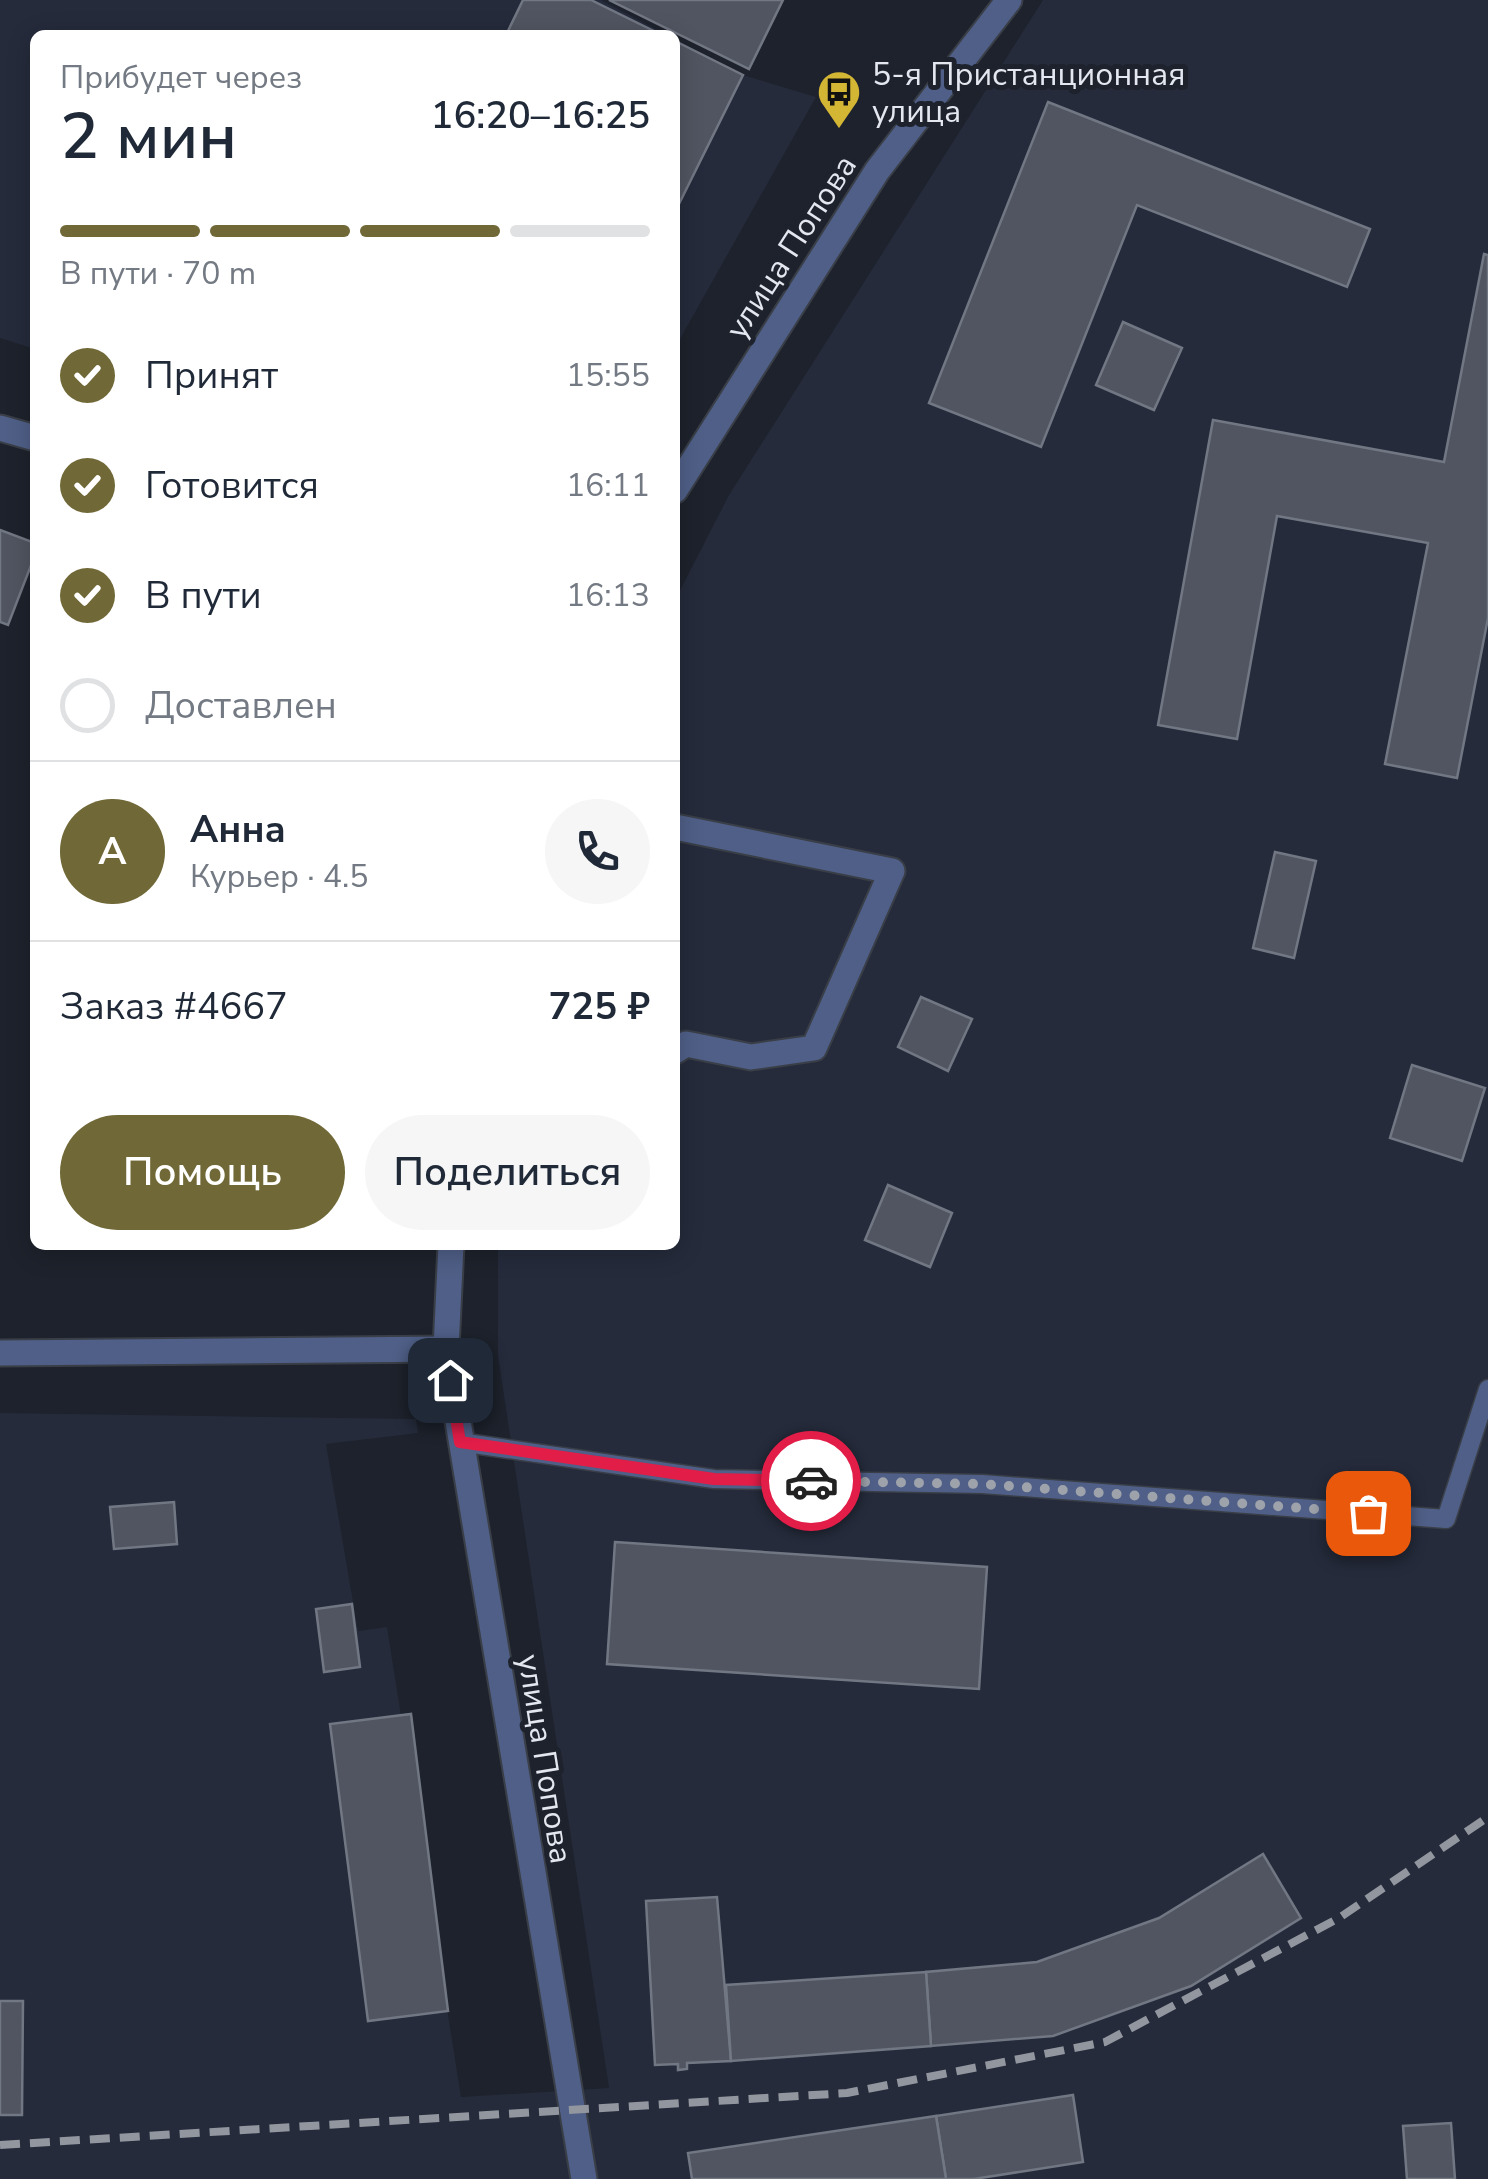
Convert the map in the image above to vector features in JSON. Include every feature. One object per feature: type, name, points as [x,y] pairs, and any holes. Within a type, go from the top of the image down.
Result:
[{"type":"street","name":"улица Попова","points":[[680,482],[877,171],[1009,0]]},
{"type":"street","points":[[0,428],[30,437]]},
{"type":"street","points":[[680,827],[892,871],[814,1048],[751,1058],[686,1044],[680,1048]]},
{"type":"street","name":"улица Попова","points":[[451,1250],[446,1350],[584,2179]]},
{"type":"street","points":[[0,1353],[446,1350]]},
{"type":"lane","points":[[460,1442],[714,1479],[982,1484],[1446,1519],[1488,1389]]},
{"type":"shaded area","points":[[0,0],[601,0],[658,30],[30,30],[30,347],[0,338]]},
{"type":"shaded area","points":[[1043,0],[1488,0],[1488,2179],[0,2179],[0,1413],[416,1419],[418,1433],[326,1444],[358,1631],[387,1627],[461,2097],[609,2088],[498,1356],[498,1250],[680,1250],[680,590],[729,495]]},
{"type":"shaded area","points":[[680,42],[743,75],[816,97],[680,339]]},
{"type":"building","points":[[523,0],[591,0],[652,30],[508,30]]},
{"type":"building","points":[[609,0],[783,0],[749,69],[680,35],[680,30],[670,30]]},
{"type":"building","points":[[680,44],[743,75],[680,202]]},
{"type":"building","points":[[1048,102],[1370,229],[1347,287],[1137,205],[1041,447],[929,403]]},
{"type":"building","points":[[1484,254],[1488,255],[1488,618],[1457,778],[1385,764],[1428,543],[1277,516],[1237,739],[1158,725],[1213,420],[1444,462]]},
{"type":"building","points":[[1123,322],[1182,348],[1154,410],[1096,385]]},
{"type":"building","points":[[0,530],[30,541],[30,568],[8,625],[0,622]]},
{"type":"building","points":[[1275,852],[1316,861],[1294,958],[1253,948]]},
{"type":"building","points":[[921,997],[972,1019],[948,1071],[898,1047]]},
{"type":"building","points":[[1412,1065],[1485,1088],[1462,1161],[1390,1138]]},
{"type":"building","points":[[888,1185],[952,1213],[930,1267],[865,1240]]},
{"type":"building","points":[[174,1502],[177,1544],[114,1549],[110,1507]]},
{"type":"building","points":[[615,1542],[987,1567],[979,1689],[607,1664]]},
{"type":"building","points":[[352,1604],[360,1667],[324,1672],[316,1609]]},
{"type":"building","points":[[411,1714],[448,2011],[368,2021],[330,1724]]},
{"type":"building","points":[[1263,1854],[1301,1918],[1191,1986],[1053,2036],[931,2046],[926,1972],[1037,1962],[1159,1918]]},
{"type":"building","points":[[717,1897],[731,2061],[687,2063],[687,2069],[678,2070],[678,2064],[655,2065],[646,1901]]},
{"type":"building","points":[[926,1972],[931,2046],[731,2061],[726,1985]]},
{"type":"building","points":[[0,2001],[23,2001],[22,2115],[0,2115]]},
{"type":"building","points":[[1073,2095],[1083,2162],[974,2179],[946,2179],[936,2116]]},
{"type":"building","points":[[936,2116],[946,2179],[692,2179],[688,2153]]},
{"type":"building","points":[[1451,2123],[1455,2179],[1407,2179],[1403,2126]]},
{"type":"railway","points":[[0,2145],[847,2093],[1105,2042],[1339,1918],[1488,1817]]},
{"type":"way so far","points":[[811,1481],[982,1484],[1368,1513]]},
{"type":"place","name":"5-я Пристанционная улица","points":[[839,130]]},
{"type":"route","points":[[450,1380],[460,1442],[714,1479],[811,1481]]}]
